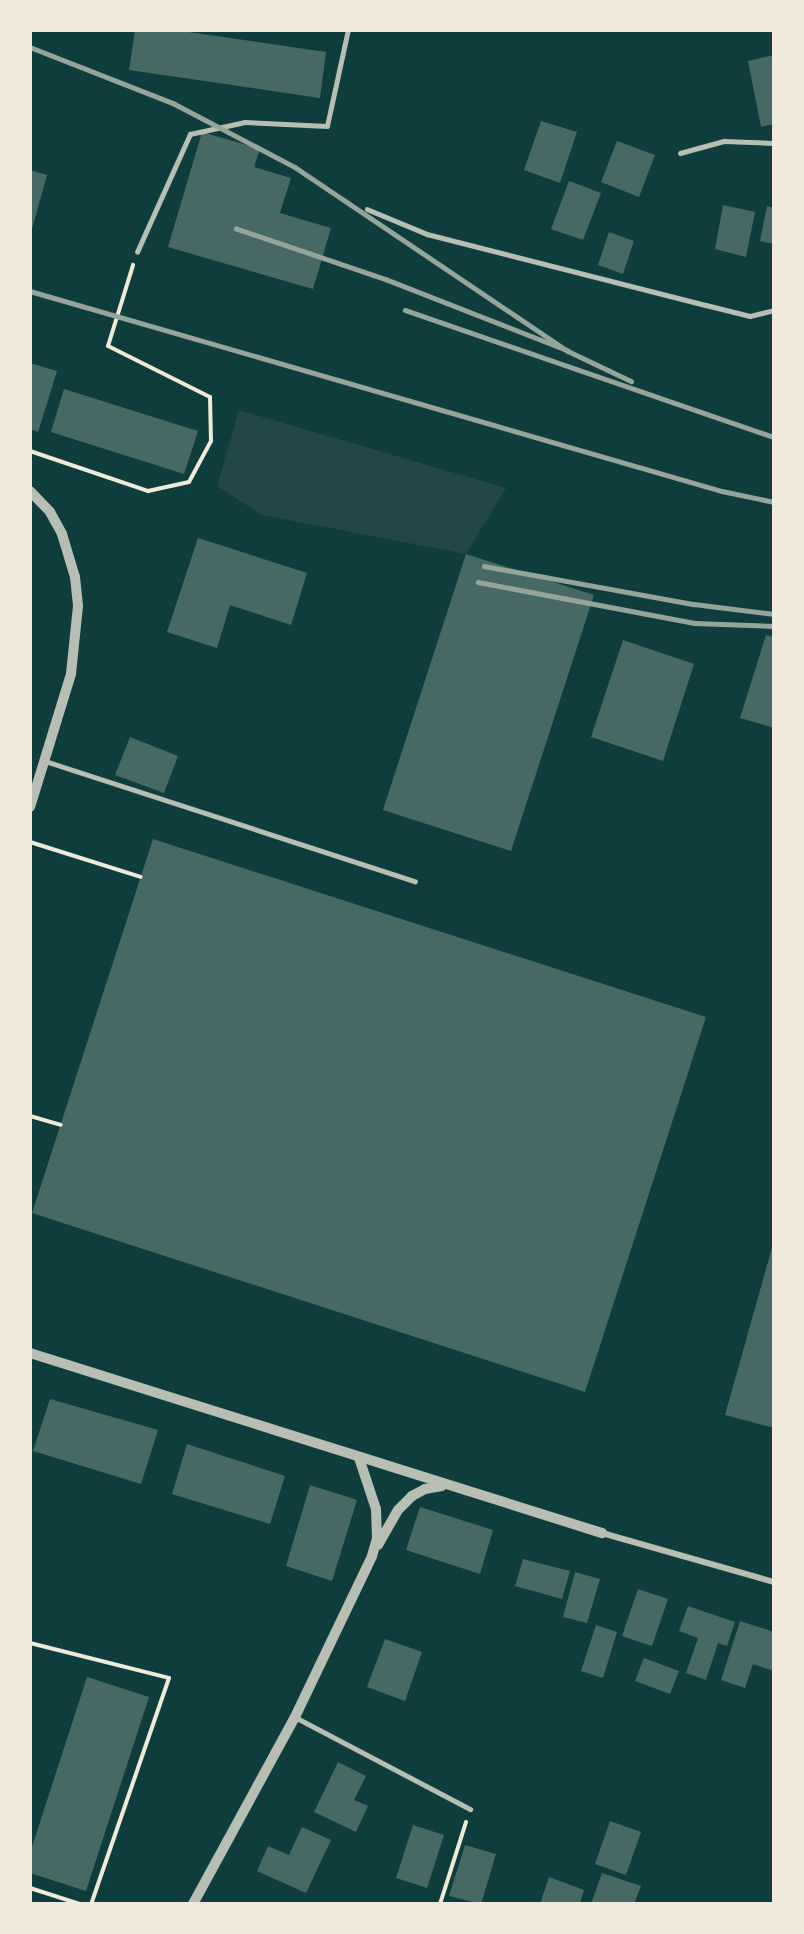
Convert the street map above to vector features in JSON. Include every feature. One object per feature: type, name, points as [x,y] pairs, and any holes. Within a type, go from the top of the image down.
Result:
[{"type":"street","points":[[30,491],[50,512],[62,534],[75,577],[78,606],[71,674],[30,807]]},
{"type":"street","points":[[30,1353],[452,1487],[774,1582]]},
{"type":"street","points":[[359,1458],[376,1509],[377,1538],[372,1556]]},
{"type":"street","points":[[193,1904],[296,1717],[391,1520],[412,1496],[431,1487],[452,1487]]},
{"type":"lane","points":[[138,252],[190,134],[245,122],[327,126],[348,30]]},
{"type":"lane","points":[[680,153],[724,141],[774,143]]},
{"type":"lane","points":[[366,210],[427,234],[750,316],[774,310]]},
{"type":"lane","points":[[45,760],[415,881]]},
{"type":"lane","points":[[296,1717],[470,1809]]},
{"type":"path","points":[[30,451],[148,491],[189,482],[211,441],[210,397],[108,346],[138,252]]},
{"type":"path","points":[[30,842],[141,877]]},
{"type":"path","points":[[30,1116],[61,1125]]},
{"type":"path","points":[[30,1643],[169,1678],[91,1904]]},
{"type":"path","points":[[440,1904],[470,1809]]},
{"type":"path","points":[[30,1888],[80,1904]]},
{"type":"shaded area","points":[[239,410],[506,488],[466,554],[262,515],[217,486]]},
{"type":"building","points":[[135,30],[175,30],[326,52],[320,98],[129,70]]},
{"type":"building","points":[[774,55],[774,124],[761,127],[748,61]]},
{"type":"building","points":[[541,121],[577,132],[560,183],[524,170]]},
{"type":"building","points":[[202,132],[260,149],[254,167],[291,178],[280,213],[331,228],[313,289],[168,247]]},
{"type":"building","points":[[617,141],[655,155],[639,197],[601,182]]},
{"type":"building","points":[[30,170],[47,175],[32,229],[30,228]]},
{"type":"building","points":[[569,181],[601,193],[583,240],[551,229]]},
{"type":"building","points":[[723,205],[755,212],[746,257],[715,249]]},
{"type":"building","points":[[767,206],[774,208],[774,244],[760,241]]},
{"type":"building","points":[[609,232],[634,241],[623,274],[598,265]]},
{"type":"building","points":[[30,363],[57,371],[38,432],[30,429]]},
{"type":"building","points":[[64,389],[198,431],[184,474],[51,432]]},
{"type":"building","points":[[198,538],[307,573],[291,625],[230,605],[217,648],[167,632]]},
{"type":"building","points":[[466,554],[594,595],[511,851],[383,810]]},
{"type":"building","points":[[766,635],[774,637],[774,728],[740,718]]},
{"type":"building","points":[[623,640],[694,664],[663,761],[591,737]]},
{"type":"building","points":[[130,737],[178,756],[164,793],[115,775]]},
{"type":"building","points":[[153,839],[706,1017],[585,1392],[32,1213]]},
{"type":"building","points":[[774,1244],[774,1428],[725,1415]]},
{"type":"building","points":[[50,1399],[158,1430],[141,1484],[33,1451]]},
{"type":"building","points":[[187,1444],[285,1476],[270,1524],[172,1494]]},
{"type":"building","points":[[310,1485],[357,1500],[332,1581],[286,1566]]},
{"type":"building","points":[[420,1507],[493,1530],[480,1574],[406,1550]]},
{"type":"building","points":[[523,1559],[570,1571],[562,1599],[515,1586]]},
{"type":"building","points":[[575,1572],[600,1579],[587,1623],[563,1617]]},
{"type":"building","points":[[638,1589],[668,1599],[652,1646],[622,1636]]},
{"type":"building","points":[[688,1606],[735,1622],[727,1646],[718,1643],[706,1680],[686,1673],[698,1638],[679,1631]]},
{"type":"building","points":[[740,1621],[774,1632],[774,1671],[753,1664],[745,1688],[721,1680]]},
{"type":"building","points":[[596,1625],[617,1632],[603,1678],[581,1671]]},
{"type":"building","points":[[385,1639],[422,1652],[405,1701],[367,1687]]},
{"type":"building","points":[[644,1658],[679,1671],[670,1694],[635,1681]]},
{"type":"building","points":[[87,1677],[149,1697],[86,1891],[30,1873],[30,1853]]},
{"type":"building","points":[[338,1762],[366,1776],[354,1800],[368,1806],[356,1832],[314,1812]]},
{"type":"building","points":[[610,1821],[641,1832],[626,1875],[595,1864]]},
{"type":"building","points":[[413,1825],[444,1835],[427,1888],[396,1878]]},
{"type":"building","points":[[302,1827],[331,1840],[306,1893],[257,1871],[268,1846],[289,1855]]},
{"type":"building","points":[[465,1845],[496,1854],[481,1904],[449,1896]]},
{"type":"building","points":[[602,1873],[641,1886],[634,1904],[591,1904]]},
{"type":"building","points":[[549,1877],[584,1890],[580,1904],[540,1904]]},
{"type":"railway","points":[[30,47],[173,103],[295,167],[568,351],[387,280],[236,229]]},
{"type":"railway","points":[[30,291],[722,491],[774,502]]},
{"type":"railway","points":[[405,310],[774,437]]},
{"type":"railway","points":[[568,351],[631,381]]},
{"type":"railway","points":[[484,566],[694,604],[774,614]]},
{"type":"railway","points":[[478,582],[694,623],[774,626]]}]
